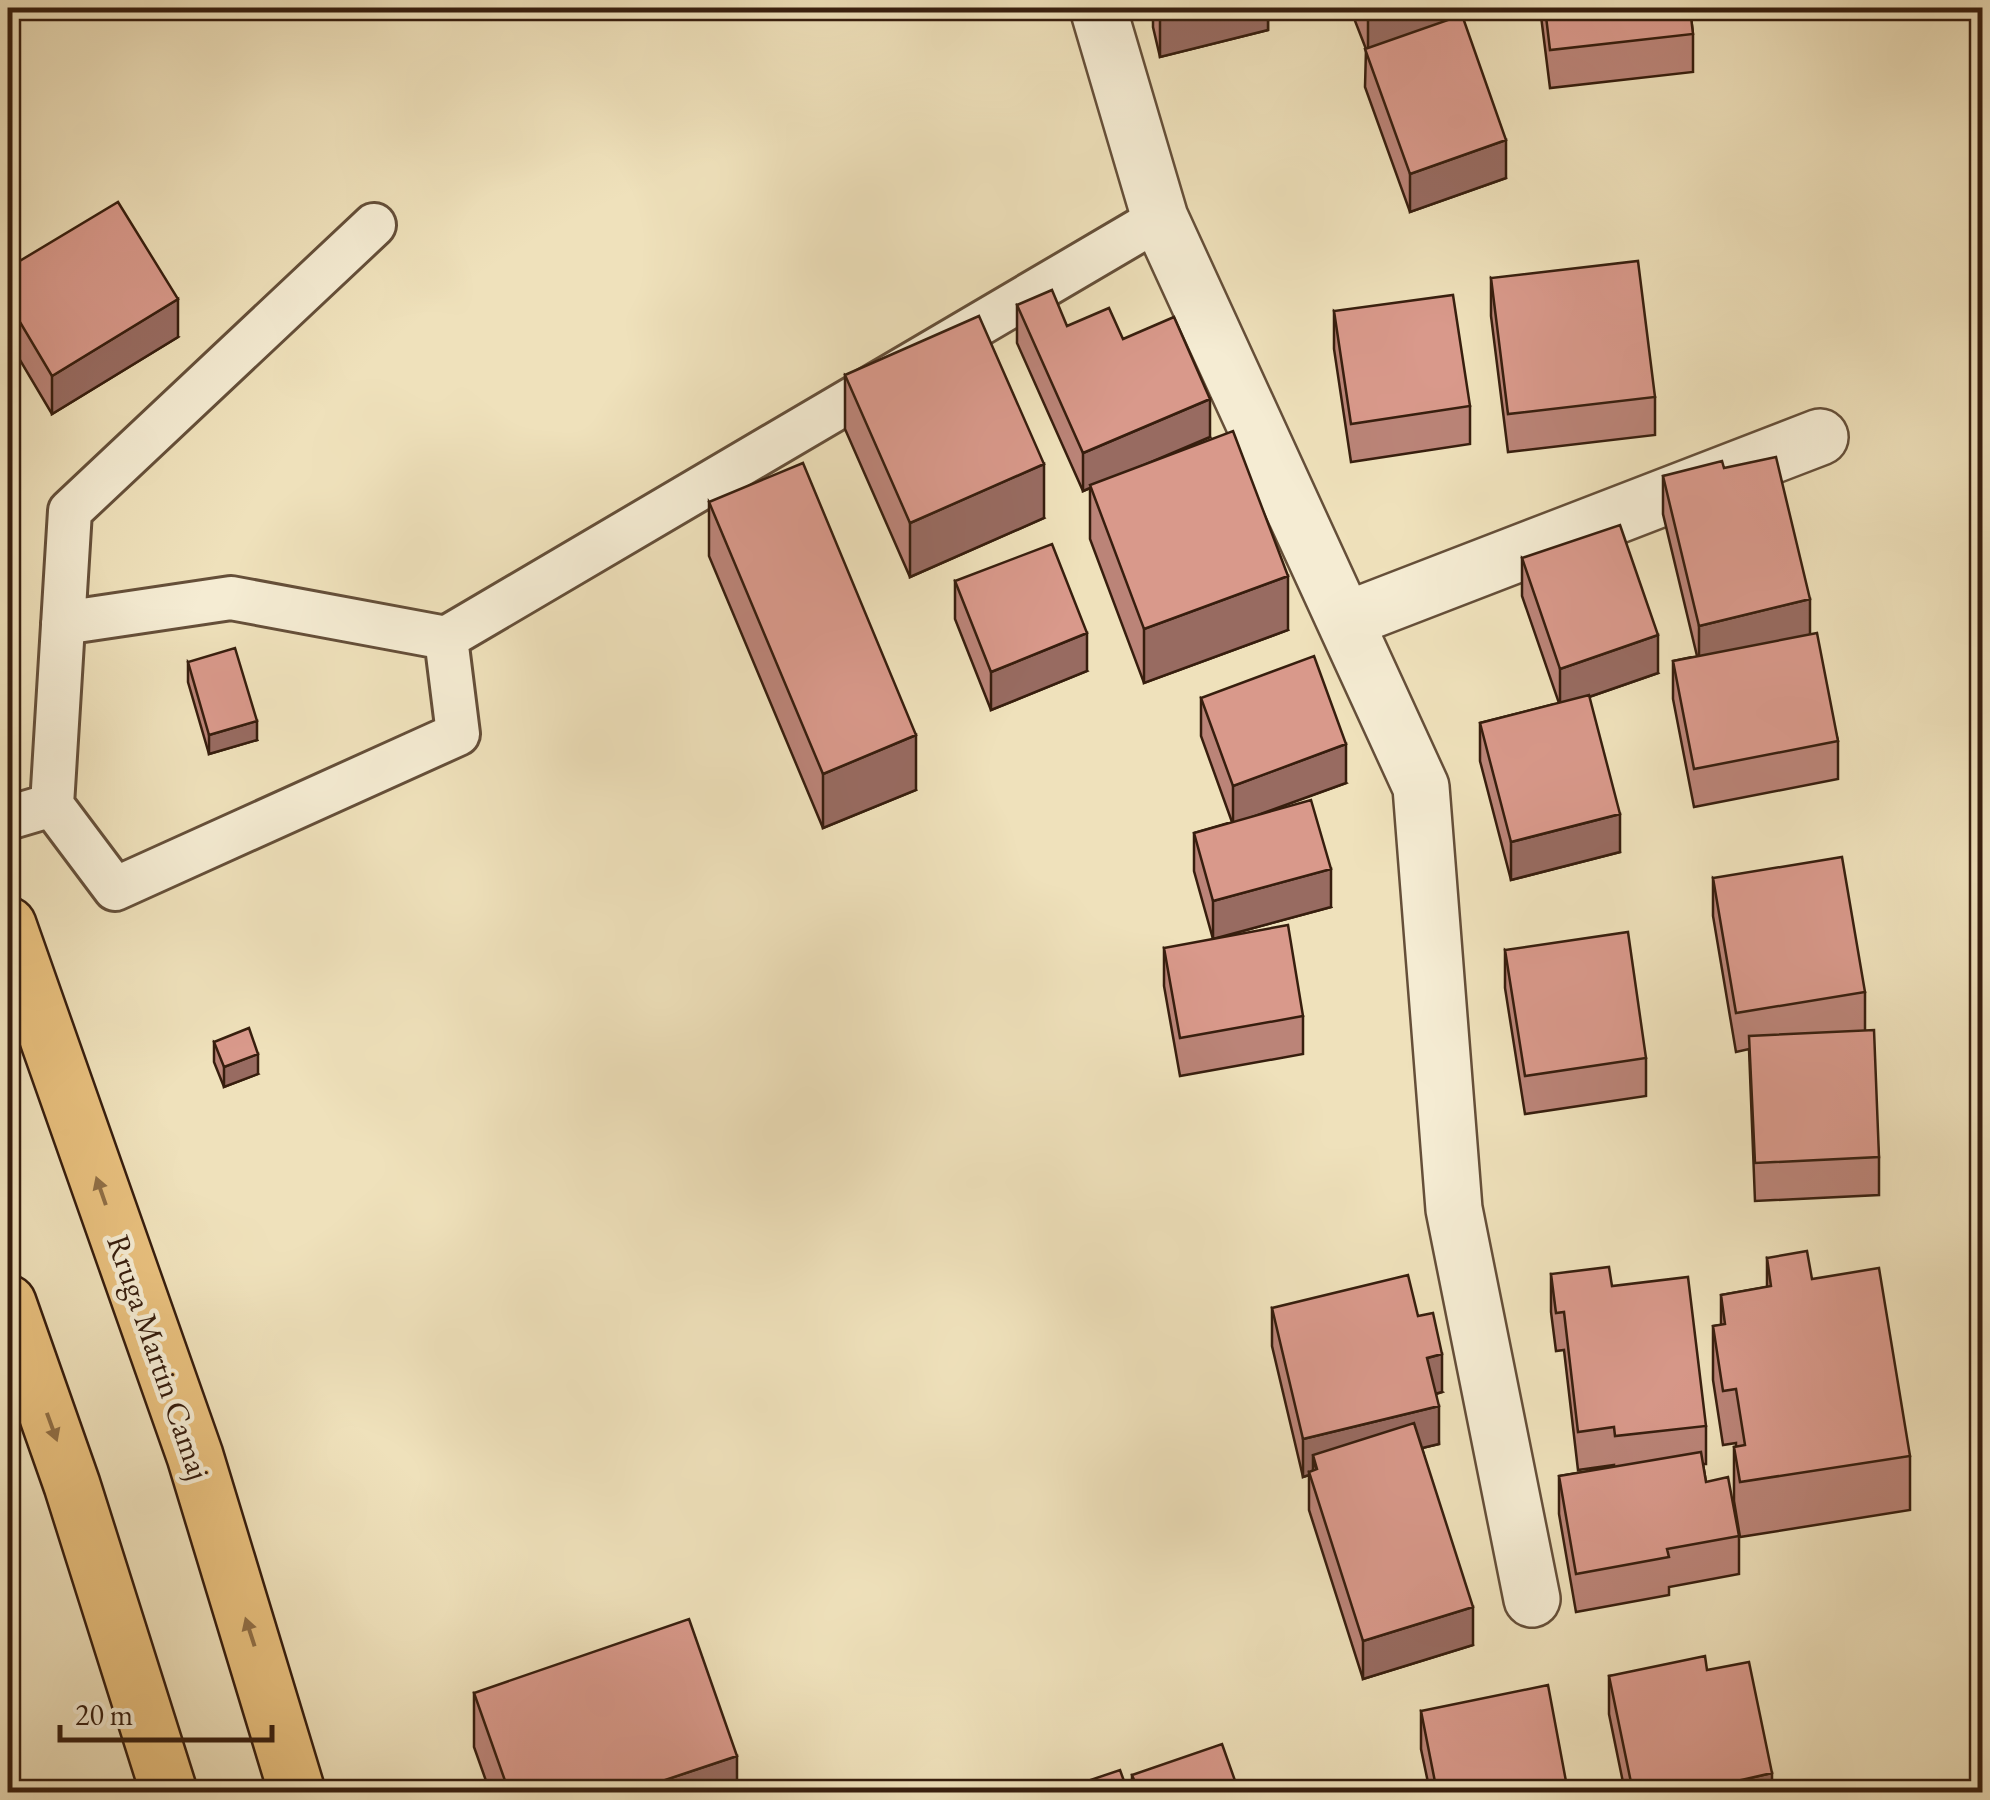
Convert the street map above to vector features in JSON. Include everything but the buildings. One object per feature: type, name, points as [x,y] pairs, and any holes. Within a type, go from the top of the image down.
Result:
[{"type":"highway","name":"Rruga Martin Camaj","points":[[8,925],[195,1456],[297,1792]]},
{"type":"highway","points":[[8,1302],[72,1485],[169,1792]]},
{"type":"street","points":[[1098,8],[1160,218],[1421,787],[1454,1209],[1532,1599]]},
{"type":"street","points":[[1346,620],[1820,437]]},
{"type":"lane","points":[[63,623],[231,598],[446,638],[1160,218]]},
{"type":"lane","points":[[374,224],[70,511],[52,805],[115,890],[458,734],[446,638]]},
{"type":"lane","points":[[8,818],[52,805]]}]
